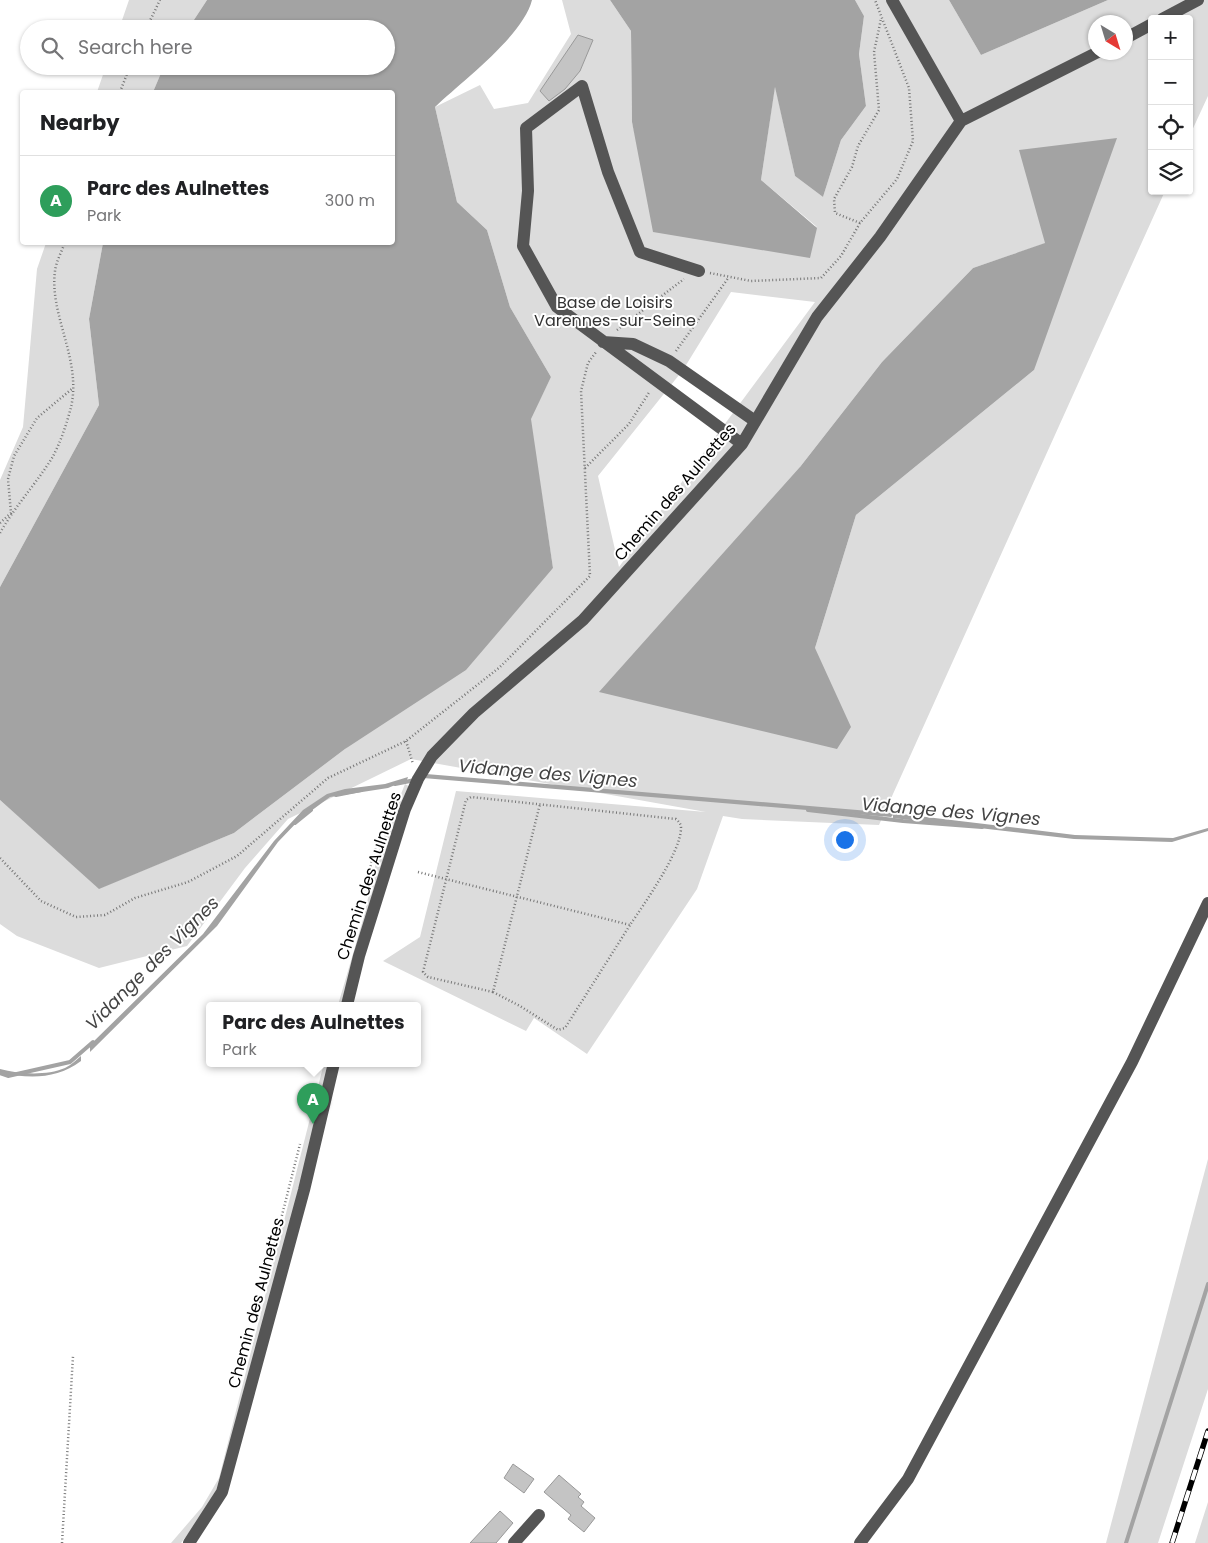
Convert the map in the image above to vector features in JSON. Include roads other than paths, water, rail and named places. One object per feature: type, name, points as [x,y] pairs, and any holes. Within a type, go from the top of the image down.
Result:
[{"type":"street","points":[[892,0],[960,121]]},
{"type":"street","points":[[1170,15],[1198,0]]},
{"type":"street","points":[[1133,34],[1148,26]]},
{"type":"street","name":"Chemin des Aulnettes","points":[[349,1002],[359,956],[405,809],[418,780],[432,756],[474,713],[583,620],[742,444],[817,317],[880,237],[960,121],[1088,57]]},
{"type":"street","points":[[699,271],[640,252],[608,172],[582,86],[526,128],[528,191],[524,246],[557,307],[742,444]]},
{"type":"street","points":[[602,342],[633,344],[669,361],[755,421]]},
{"type":"street","points":[[860,1543],[908,1479],[1132,1062],[1208,903]]},
{"type":"street","name":"Chemin des Aulnettes","points":[[189,1543],[222,1492],[304,1190],[333,1067]]},
{"type":"street","points":[[514,1543],[539,1515]]},
{"type":"waterway","name":"Vidange des Vignes","points":[[395,784],[415,780]]},
{"type":"waterway","name":"Vidange des Vignes","points":[[336,795],[361,790]]},
{"type":"waterway","name":"Vidange des Vignes","points":[[295,823],[311,810]]},
{"type":"waterway","name":"Vidange des Vignes","points":[[808,810],[903,821],[982,827]]},
{"type":"waterway","name":"Vidange des Vignes","points":[[0,1073],[8,1076],[70,1062],[93,1042]]},
{"type":"waterway","points":[[1126,1543],[1208,1284]]},
{"type":"railway","points":[[1172,1543],[1208,1431]]},
{"type":"place","name":"Parc des Aulnettes","points":[[313,1124]]},
{"type":"park label","name":"Base de Loisirs Varennes-sur-Seine","points":[[615,311]]}]
